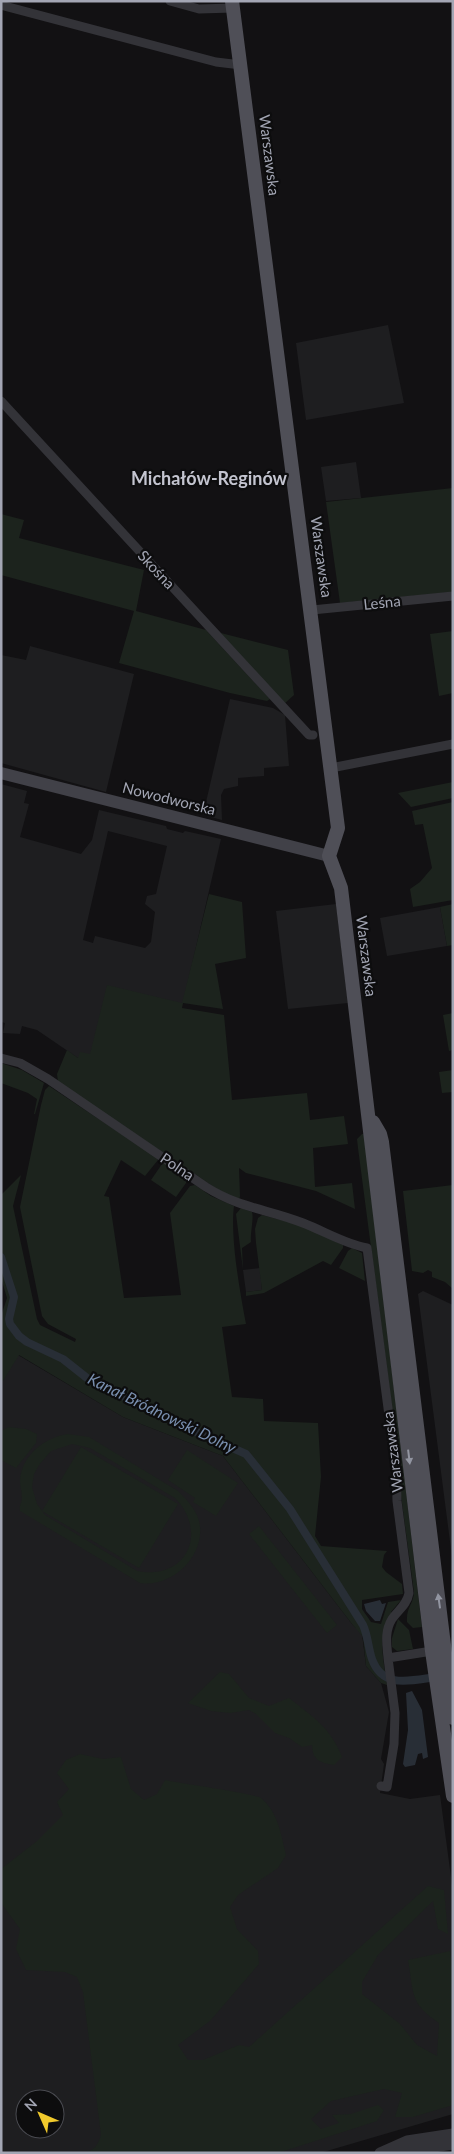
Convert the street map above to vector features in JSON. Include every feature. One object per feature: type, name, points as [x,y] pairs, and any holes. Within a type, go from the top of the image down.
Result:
[{"type":"main road","name":"Warszawska","points":[[233,4],[312,610],[338,828],[329,856],[341,888],[368,1114],[380,1134],[382,1142],[443,1649],[440,1667],[452,1791]]},
{"type":"main road","name":"Nowodworska","points":[[1,773],[329,856]]},
{"type":"main road","name":"Warszawska","points":[[443,1687],[453,1718]]},
{"type":"street","points":[[170,1],[199,9],[233,4]]},
{"type":"street","points":[[1,5],[216,62],[240,65]]},
{"type":"street","name":"Skośna","points":[[1,401],[283,708],[309,735],[313,735]]},
{"type":"street","name":"Leśna","points":[[312,610],[453,596]]},
{"type":"street","points":[[331,768],[453,744]]},
{"type":"street","name":"Polna","points":[[1,1058],[20,1063],[48,1079],[228,1200],[252,1209],[294,1220],[356,1246],[367,1248],[396,1469],[397,1501],[409,1593],[405,1604],[391,1620],[388,1630],[389,1662]]},
{"type":"street","points":[[384,1787],[394,1744],[395,1712],[389,1662],[443,1649]]},
{"type":"street","points":[[380,2153],[407,2141],[453,2134]]},
{"type":"street","points":[[396,2153],[453,2144]]},
{"type":"shaded area","points":[[388,325],[404,403],[306,420],[296,343]]},
{"type":"shaded area","points":[[356,462],[361,498],[326,501],[321,467]]},
{"type":"shaded area","points":[[453,488],[453,592],[340,603],[326,502]]},
{"type":"shaded area","points":[[1,514],[24,520],[19,538],[144,570],[136,611],[206,630],[270,699],[267,701],[230,693],[119,663],[134,611],[1,575]]},
{"type":"shaded area","points":[[453,631],[453,693],[439,696],[430,634]]},
{"type":"shaded area","points":[[217,632],[288,650],[294,695],[284,704]]},
{"type":"shaded area","points":[[30,646],[134,674],[106,792],[1,763],[1,655],[26,660]]},
{"type":"shaded area","points":[[230,699],[273,708],[285,715],[289,766],[264,768],[264,776],[238,778],[238,786],[224,789],[221,795],[222,820],[203,815]]},
{"type":"shaded area","points":[[453,782],[453,798],[411,807],[398,793]]},
{"type":"shaded area","points":[[1,784],[27,791],[24,803],[29,804],[20,837],[81,854],[92,840],[99,810],[166,826],[167,829],[183,833],[185,831],[221,839],[183,1003],[90,1055],[78,1058],[37,1030],[22,1026],[20,1034],[3,1033],[5,1023],[1,1022]],"holes":[[[108,831],[167,846],[156,894],[147,896],[145,904],[155,912],[151,942],[145,948],[95,936],[93,943],[83,940]]]},
{"type":"shaded area","points":[[453,802],[453,900],[413,907],[410,889],[420,882],[432,868],[423,824],[415,825],[412,811]]},
{"type":"shaded area","points":[[209,894],[242,902],[246,958],[215,964],[223,1009],[183,1003],[182,1008],[224,1015],[232,1100],[307,1093],[310,1120],[344,1116],[348,1144],[313,1148],[315,1187],[352,1183],[355,1209],[316,1191],[246,1173],[239,1168],[239,1200],[217,1189],[58,1082],[57,1074],[67,1050],[78,1058],[80,1052],[90,1054],[107,985],[182,1003]]},
{"type":"shaded area","points":[[336,904],[348,1003],[288,1009],[276,911]]},
{"type":"shaded area","points":[[453,904],[453,945],[447,946],[440,907]]},
{"type":"shaded area","points":[[440,907],[447,946],[387,956],[380,918]]},
{"type":"shaded area","points":[[453,1013],[453,1050],[449,1051],[443,1015]]},
{"type":"shaded area","points":[[1,1063],[22,1070],[44,1083],[35,1114],[37,1099],[28,1093],[1,1083]]},
{"type":"shaded area","points":[[453,1070],[453,1092],[442,1093],[439,1072]]},
{"type":"shaded area","points":[[49,1086],[158,1160],[145,1176],[121,1160],[104,1196],[109,1197],[124,1298],[181,1295],[170,1213],[190,1186],[195,1185],[211,1196],[234,1206],[234,1249],[246,1324],[222,1327],[232,1397],[263,1399],[264,1421],[318,1423],[321,1477],[315,1536],[321,1546],[387,1551],[384,1555],[382,1567],[402,1584],[403,1594],[362,1600],[362,1609],[371,1622],[381,1624],[388,1602],[401,1600],[391,1612],[384,1630],[382,1648],[387,1685],[381,1683],[366,1666],[363,1637],[223,1456],[123,1417],[19,1355],[3,1381],[1,1380],[1,1316],[7,1298],[1,1278],[1,1195],[21,1175],[13,1206],[37,1319],[40,1325],[75,1342],[76,1339],[48,1324],[42,1316],[20,1207],[41,1105],[45,1090]]},
{"type":"shaded area","points":[[364,1134],[422,1627],[413,1628],[407,1622],[414,1592],[401,1496],[400,1469],[358,1148],[357,1139]]},
{"type":"shaded area","points":[[165,1163],[186,1178],[186,1183],[176,1197],[151,1180],[162,1164]]},
{"type":"shaded area","points":[[453,1185],[453,1289],[445,1282],[432,1277],[432,1272],[428,1270],[423,1273],[412,1271],[403,1191]]},
{"type":"shaded area","points":[[241,1208],[252,1212],[251,1242],[242,1248],[243,1270],[236,1214]]},
{"type":"shaded area","points":[[262,1215],[300,1225],[343,1245],[343,1248],[331,1265],[323,1261],[264,1293],[246,1296],[246,1292],[262,1290],[255,1229],[258,1218]]},
{"type":"shaded area","points":[[352,1248],[362,1253],[365,1281],[339,1268],[348,1251]]},
{"type":"shaded area","points":[[260,1268],[262,1290],[246,1292],[243,1270]]},
{"type":"shaded area","points":[[423,1291],[453,1305],[452,1557],[418,1294]]},
{"type":"shaded area","points":[[1,1345],[123,1417],[223,1456],[352,1624],[362,1634],[366,1666],[381,1683],[389,1712],[381,1759],[384,1764],[380,1793],[410,1799],[440,1795],[453,1892],[453,2114],[320,2153],[1,2153]]},
{"type":"shaded area","points":[[9,1427],[26,1429],[37,1434],[36,1443],[16,1468],[1,1460],[1,1431]]},
{"type":"shaded area","points":[[68,1434],[89,1437],[178,1491],[186,1499],[198,1516],[200,1539],[191,1560],[183,1568],[163,1581],[140,1583],[20,1511],[22,1499],[20,1480],[25,1463],[30,1455],[43,1443]],"holes":[[[72,1444],[90,1448],[175,1498],[185,1512],[190,1526],[191,1539],[187,1551],[180,1562],[168,1569],[154,1572],[137,1571],[45,1515],[37,1504],[32,1487],[34,1474],[39,1465],[51,1451]]]},
{"type":"shaded area","points":[[81,1447],[178,1504],[139,1568],[42,1511]]},
{"type":"shaded area","points":[[187,1450],[238,1483],[216,1516],[193,1502],[195,1498],[168,1480]]},
{"type":"shaded area","points":[[259,1526],[337,1625],[327,1633],[249,1534]]},
{"type":"shaded area","points":[[380,1600],[382,1604],[386,1603],[380,1621],[375,1621],[366,1611],[364,1604]]},
{"type":"shaded area","points":[[398,1619],[409,1630],[413,1649],[397,1651],[392,1647],[392,1638]]},
{"type":"shaded area","points":[[220,1672],[229,1674],[249,1698],[269,1706],[289,1698],[327,1731],[338,1747],[342,1757],[334,1765],[321,1762],[314,1754],[312,1745],[302,1747],[289,1738],[275,1733],[256,1714],[249,1710],[230,1713],[211,1711],[188,1703]]},
{"type":"shaded area","points":[[412,1691],[422,1710],[428,1757],[423,1759],[422,1753],[418,1754],[415,1765],[405,1767],[403,1764],[408,1730],[406,1693]]},
{"type":"shaded area","points":[[80,1754],[103,1759],[121,1757],[131,1789],[144,1800],[157,1794],[165,1780],[232,1791],[261,1798],[271,1810],[278,1824],[286,1855],[278,1868],[238,1895],[230,1907],[237,1929],[258,1951],[259,1964],[210,2021],[178,2045],[188,2060],[203,2060],[239,2045],[249,2047],[428,1886],[444,1890],[448,1934],[438,1929],[433,1901],[378,1955],[362,1982],[362,1994],[400,2024],[417,2045],[437,2056],[439,2023],[422,2009],[414,1996],[408,1960],[450,1951],[453,1973],[453,2105],[413,2117],[395,2117],[402,2093],[384,2089],[331,2101],[311,2119],[321,2129],[339,2123],[332,2115],[351,2114],[378,2105],[384,2110],[377,2121],[278,2153],[84,2153],[95,2147],[101,2135],[83,1992],[77,1977],[65,1972],[26,1970],[16,1949],[20,1929],[1,1903],[1,1869],[37,1841],[63,1815],[57,1802],[69,1789],[57,1773],[66,1760]]},
{"type":"waterway","name":"Kanał Bródnowski Dolny","points":[[1,1257],[14,1297],[9,1319],[10,1324],[19,1336],[27,1342],[63,1359],[87,1378],[174,1422],[246,1454],[290,1509],[363,1625],[372,1659],[377,1669],[383,1675],[399,1681],[437,1677]]},
{"type":"district","name":"Michałów-Reginów","points":[[209,479]]}]
